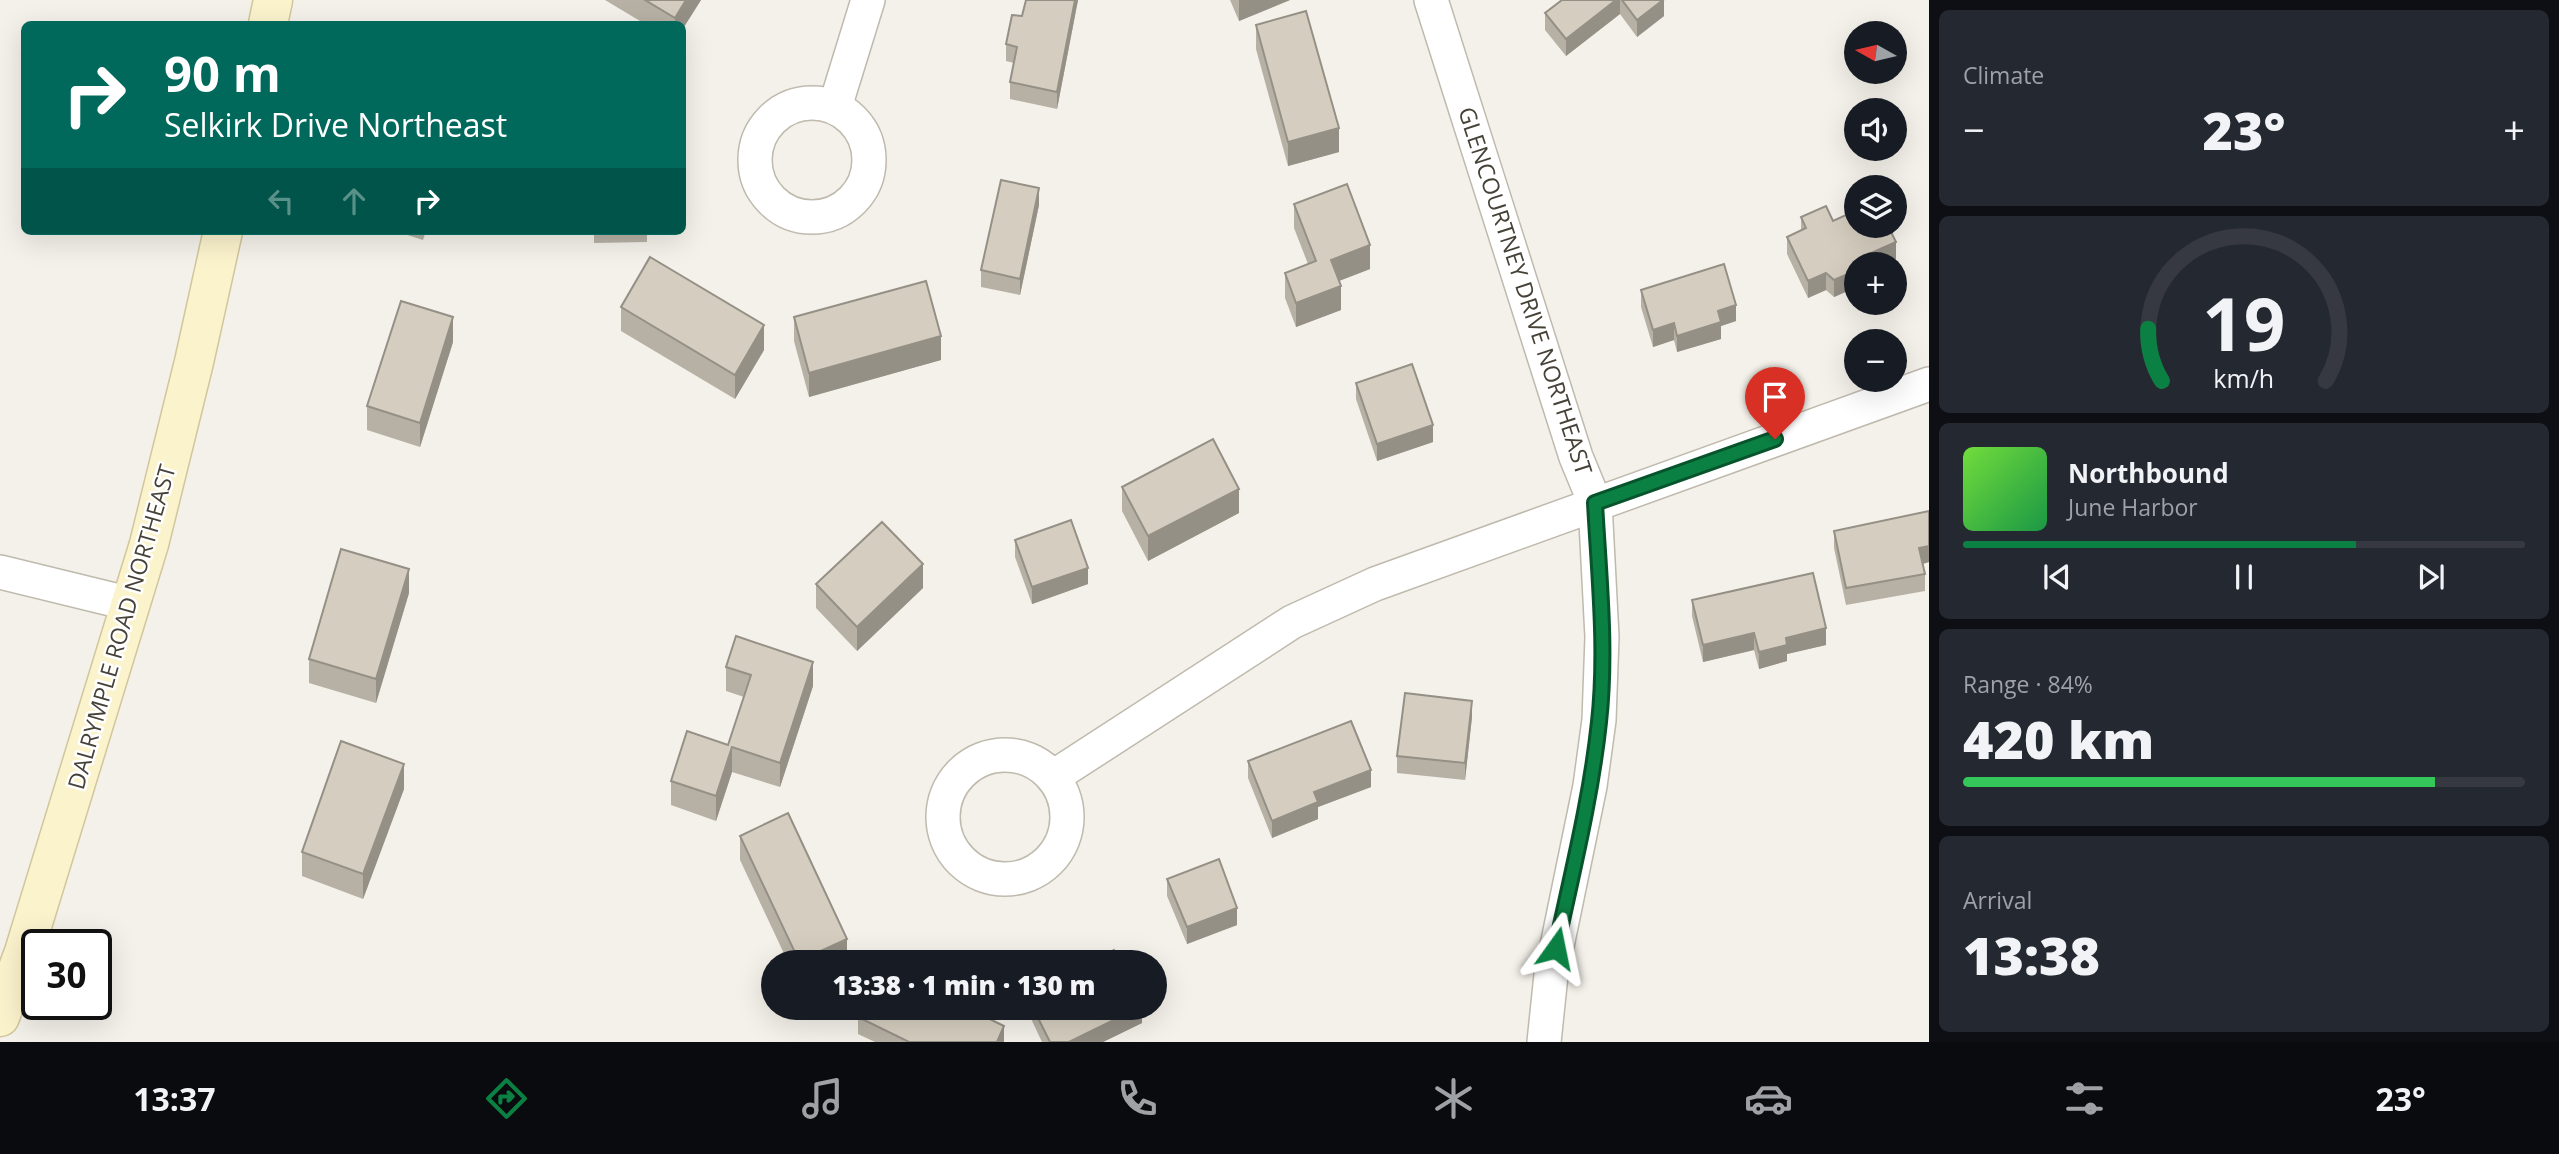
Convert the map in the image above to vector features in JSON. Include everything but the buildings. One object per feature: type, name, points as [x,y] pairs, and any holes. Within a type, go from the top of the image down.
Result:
[{"type":"street","points":[[269,21],[273,0]]},
{"type":"street","points":[[835,107],[868,0]]},
{"type":"street","name":"GLENCOURTNEY DRIVE NORTHEAST","points":[[1431,0],[1576,457],[1595,503],[1602,637],[1599,720],[1590,786],[1551,975],[1544,1042]]},
{"type":"street","name":"DALRYMPLE ROAD NORTHEAST","points":[[0,1017],[24,952],[131,604],[172,455],[222,235]]},
{"type":"street","points":[[1053,777],[1292,622],[1375,584],[1929,384]]},
{"type":"street","points":[[0,572],[131,604]]},
{"type":"route","points":[[1556,948],[1590,786],[1599,720],[1602,637],[1595,503],[1775,439]]}]
